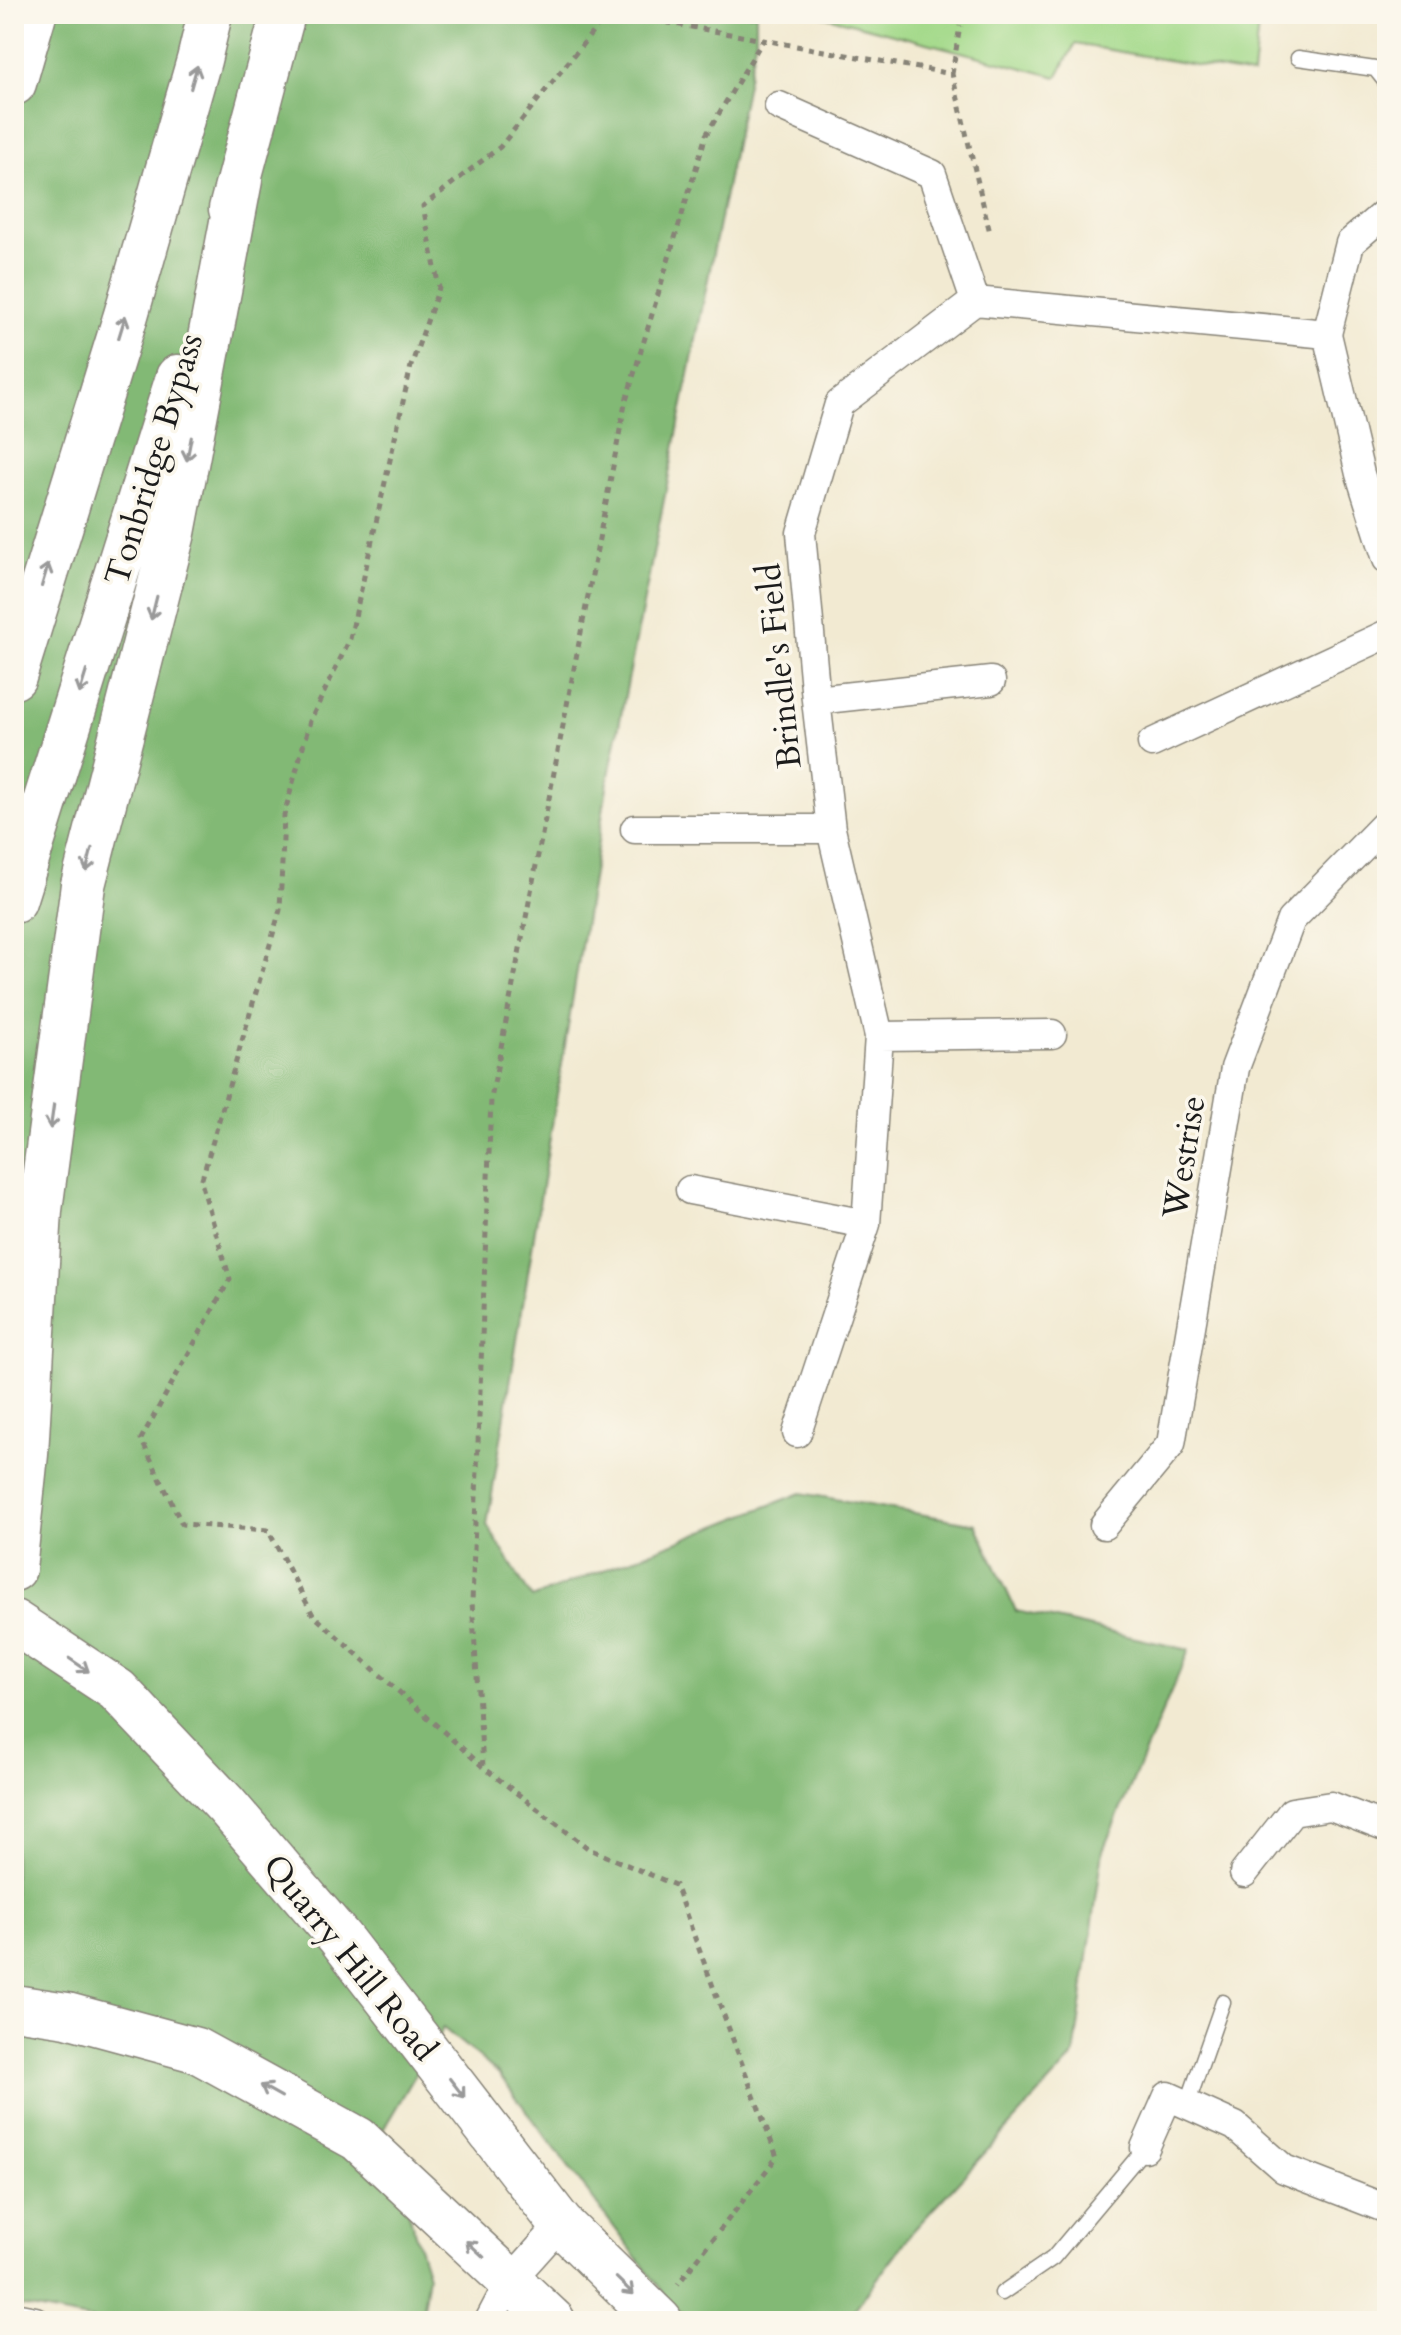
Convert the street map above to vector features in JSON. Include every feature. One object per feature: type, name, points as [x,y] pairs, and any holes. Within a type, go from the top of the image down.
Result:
[{"type":"highway","points":[[14,83],[34,14]]},
{"type":"highway","name":"Tonbridge Bypass","points":[[14,677],[126,315],[210,14]]},
{"type":"highway","name":"Tonbridge Bypass","points":[[14,901],[240,180],[283,14]]},
{"type":"highway","points":[[14,1569],[26,1454],[40,1210],[83,885],[173,533],[240,180]]},
{"type":"highway","name":"Quarry Hill Road","points":[[14,1622],[117,1690],[226,1805],[340,1938],[561,2224],[657,2318]]},
{"type":"highway","points":[[14,2007],[67,2015],[196,2050],[358,2139],[553,2321]]},
{"type":"street","points":[[779,106],[932,174],[975,301],[1327,334]]},
{"type":"street","points":[[1387,211],[1350,243],[1327,334],[1360,474],[1387,559]]},
{"type":"street","name":"Brindle's Field","points":[[797,1433],[866,1224],[879,1036],[831,829],[801,533],[839,404],[975,301]]},
{"type":"street","points":[[1152,743],[1387,634]]},
{"type":"street","points":[[816,700],[991,681]]},
{"type":"street","name":"Westrise","points":[[1104,1525],[1171,1444],[1235,1068],[1291,920],[1387,822]]},
{"type":"street","points":[[635,829],[831,829]]},
{"type":"street","points":[[879,1036],[1052,1034]]},
{"type":"street","points":[[690,1190],[866,1224]]},
{"type":"street","points":[[1244,1873],[1292,1812],[1331,1806],[1387,1828]]},
{"type":"street","points":[[1145,2148],[1168,2096],[1235,2126],[1284,2169],[1387,2209]]},
{"type":"street","points":[[489,2321],[510,2281],[561,2224]]},
{"type":"street","points":[[14,2317],[35,2321]]},
{"type":"lane","points":[[1298,58],[1375,69],[1387,84]]},
{"type":"lane","points":[[1187,2105],[1223,2002]]},
{"type":"lane","points":[[1002,2293],[1053,2258],[1145,2148]]},
{"type":"path","points":[[607,14],[500,147],[423,206],[439,288],[411,366],[350,639],[310,721],[284,815],[280,910],[201,1182],[230,1279],[141,1439],[182,1524],[268,1530],[313,1615],[483,1767],[589,1849],[675,1885],[777,2157],[657,2318]]},
{"type":"path","points":[[619,14],[952,74]]},
{"type":"path","points":[[960,26],[952,74],[992,243]]},
{"type":"path","points":[[483,1767],[472,1602],[491,1099],[625,404],[706,135],[763,40]]},
{"type":"green space","points":[[14,14],[756,14],[756,38],[608,781],[487,1525],[532,1598],[801,1493],[976,1524],[1016,1611],[1189,1650],[1103,1850],[1074,2056],[913,2231],[846,2321],[695,2321],[675,2308],[498,2073],[443,2028],[383,2130],[428,2275],[422,2315],[413,2321],[99,2321],[14,2305]]},
{"type":"green space","points":[[816,14],[1259,14],[1253,75],[1075,44],[1057,77]]}]
